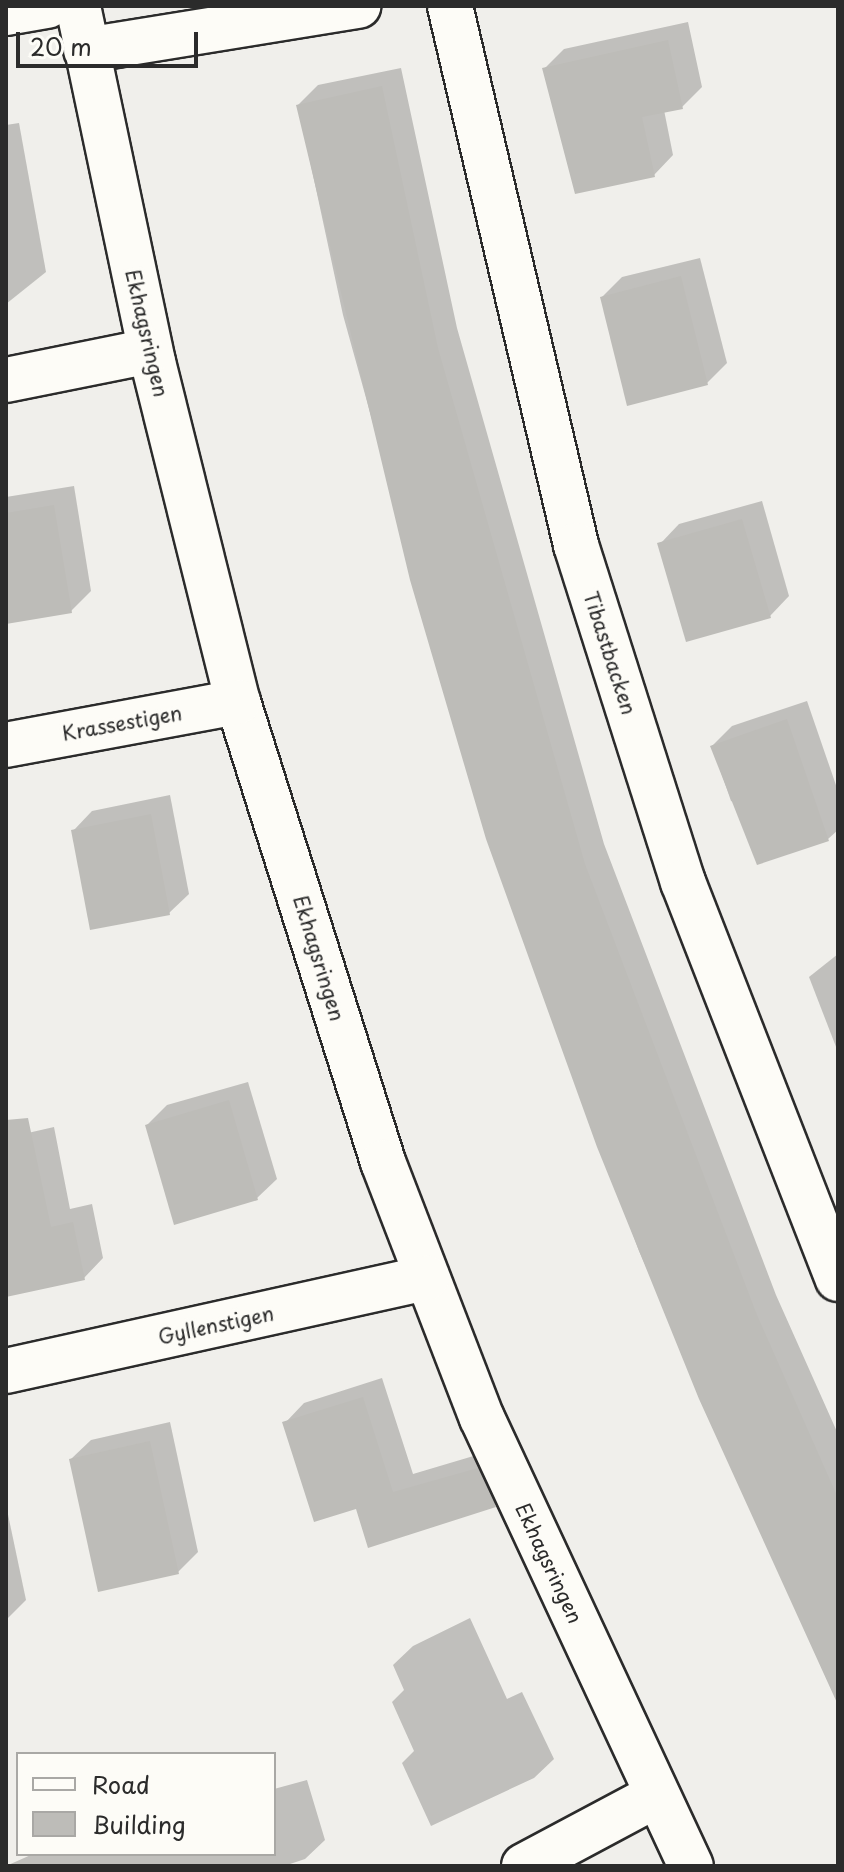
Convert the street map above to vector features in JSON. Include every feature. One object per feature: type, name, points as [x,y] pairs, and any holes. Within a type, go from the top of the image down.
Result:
[{"type":"street","points":[[6,13],[47,6]]},
{"type":"street","name":"Ekhagsringen","points":[[78,6],[150,351],[238,702],[427,1278],[482,1418],[655,1796],[691,1866]]},
{"type":"street","points":[[86,50],[358,6]]},
{"type":"street","name":"Tibastbacken","points":[[450,6],[576,545],[683,882],[838,1279]]},
{"type":"street","points":[[6,380],[150,351]]},
{"type":"street","name":"Krassestigen","points":[[6,745],[238,702]]},
{"type":"street","name":"Gyllenstigen","points":[[6,1371],[427,1278]]},
{"type":"street","points":[[524,1866],[655,1796]]},
{"type":"building","points":[[668,40],[683,109],[642,117],[655,177],[575,194],[542,68]]},
{"type":"building","points":[[382,86],[438,348],[585,864],[757,1315],[838,1498],[838,1705],[699,1399],[597,1147],[486,839],[410,580],[296,105]]},
{"type":"building","points":[[681,276],[708,385],[627,406],[600,297]]},
{"type":"building","points":[[54,505],[72,613],[6,624],[6,513]]},
{"type":"building","points":[[742,519],[771,618],[686,642],[657,543]]},
{"type":"building","points":[[787,719],[829,841],[757,865],[710,746]]},
{"type":"building","points":[[151,814],[170,915],[90,930],[71,830]]},
{"type":"building","points":[[229,1100],[258,1200],[174,1225],[145,1125]]},
{"type":"building","points":[[28,1118],[51,1227],[73,1222],[85,1280],[6,1297],[6,1120]]},
{"type":"building","points":[[363,1397],[393,1492],[478,1468],[496,1507],[368,1548],[356,1509],[314,1522],[282,1422]]},
{"type":"building","points":[[150,1441],[179,1574],[98,1592],[69,1459]]}]
